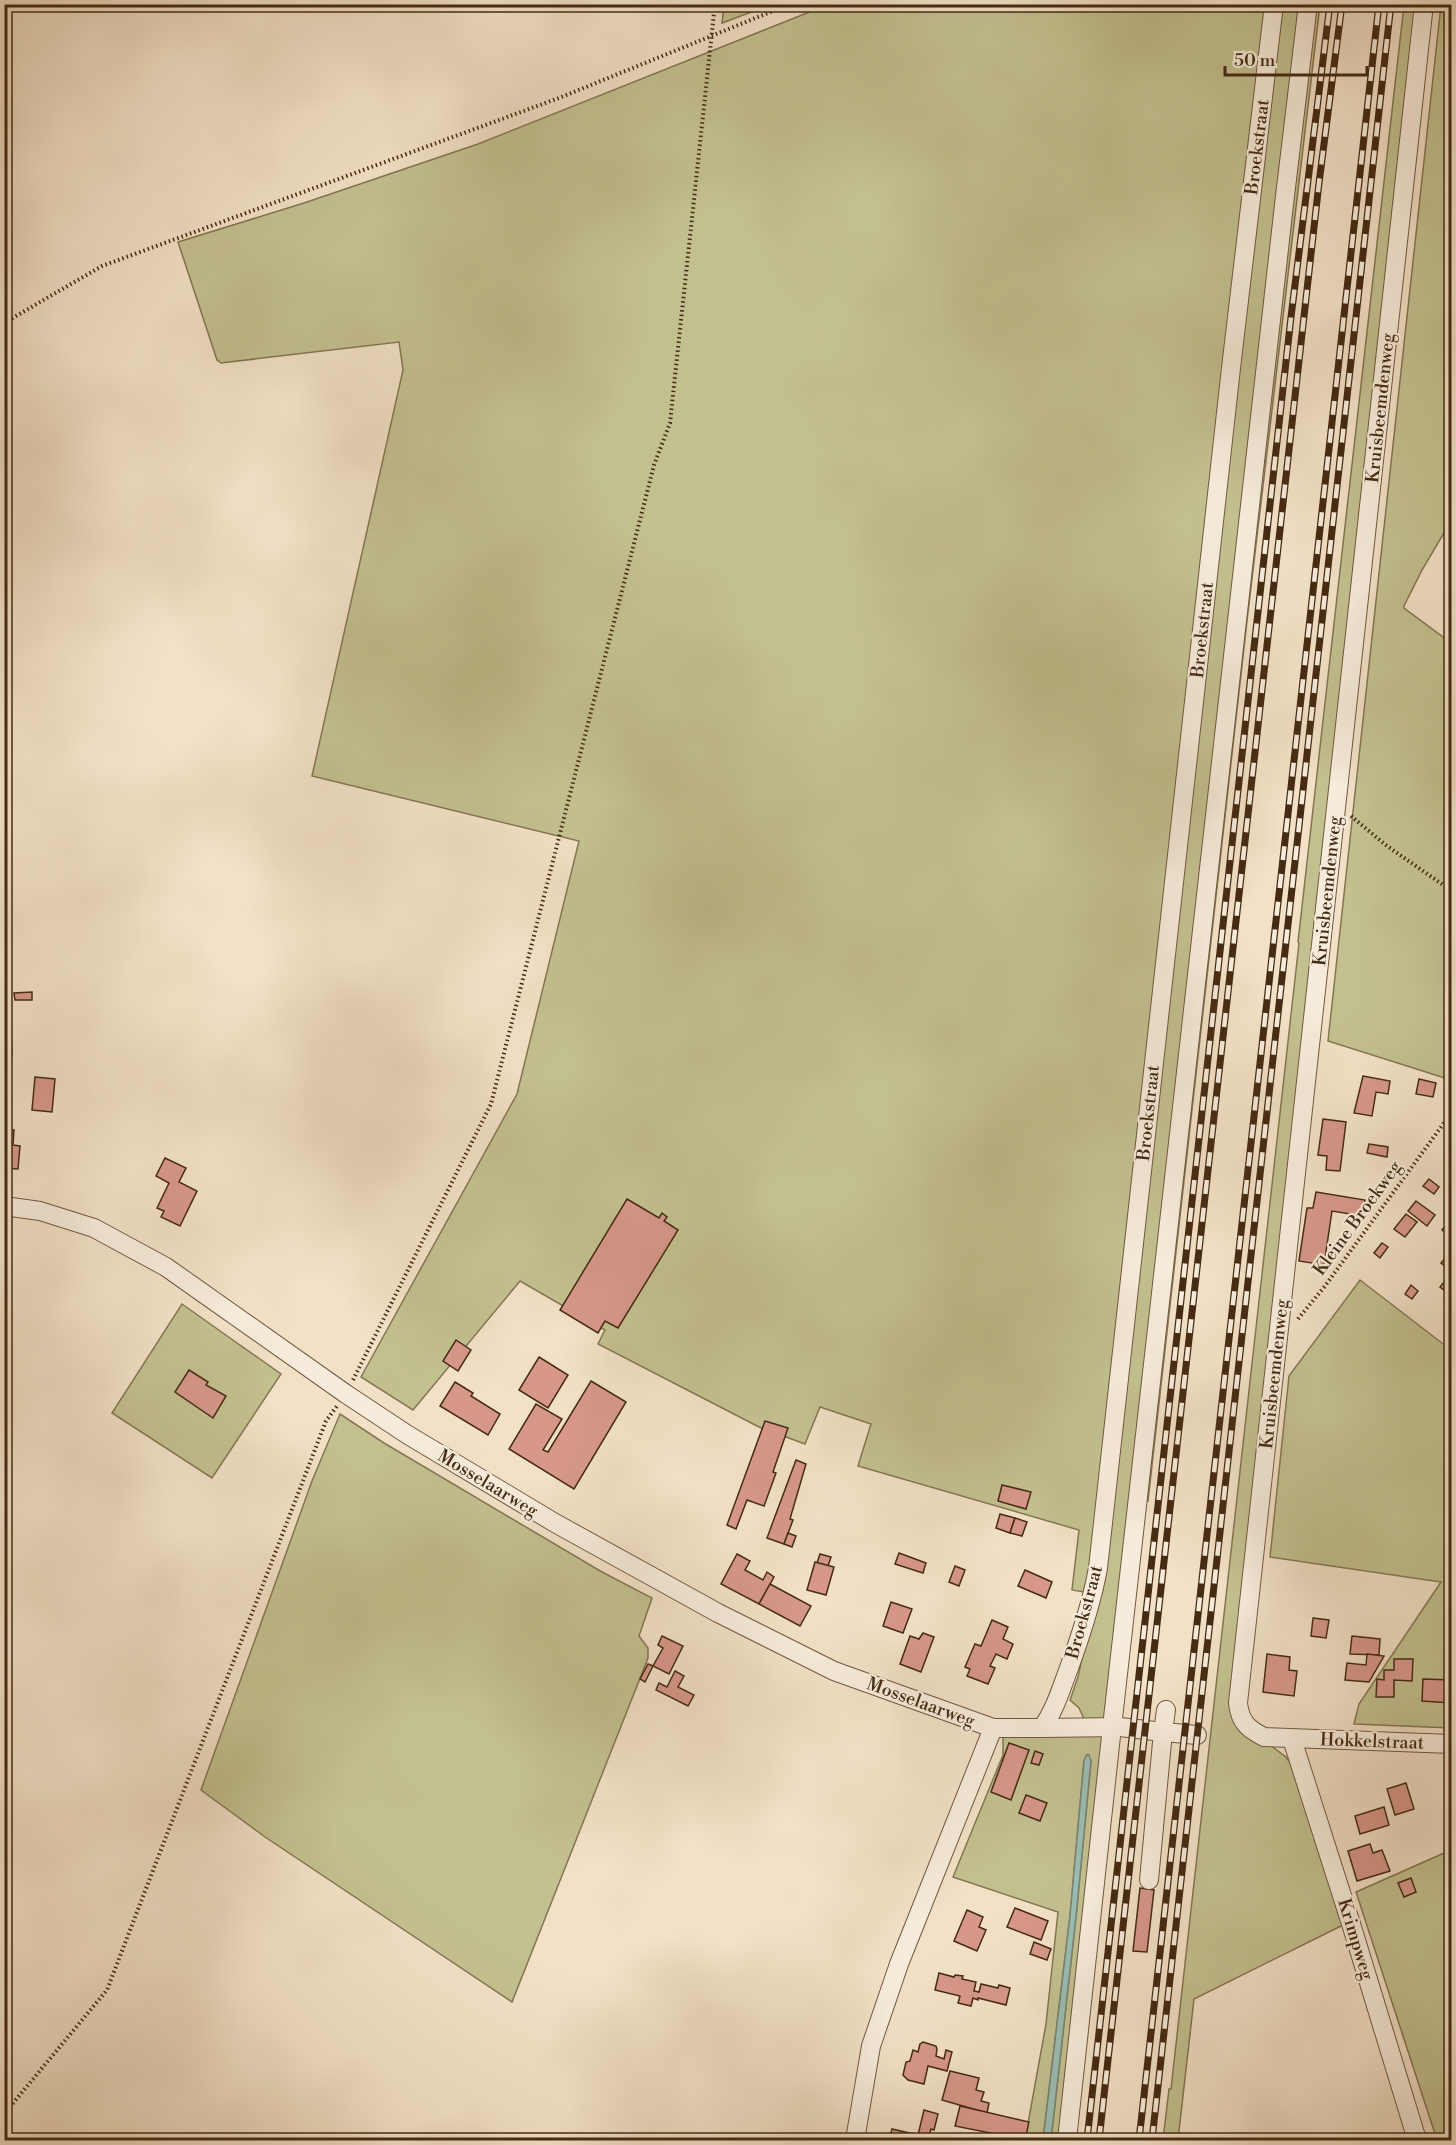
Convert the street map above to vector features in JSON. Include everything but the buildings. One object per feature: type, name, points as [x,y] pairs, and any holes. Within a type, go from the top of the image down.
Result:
[{"type":"street","name":"Broekstraat","points":[[1042,1728],[1052,1714],[1078,1643],[1098,1568],[1231,368],[1274,4]]},
{"type":"street","points":[[1067,2140],[1283,207],[1308,4]]},
{"type":"street","name":"Kruisbeemdenweg","points":[[1292,1739],[1264,1737],[1248,1730],[1239,1716],[1239,1703],[1424,4]]},
{"type":"street","name":"Mosselaarweg","points":[[4,1206],[40,1210],[94,1228],[166,1267],[408,1435],[555,1523],[718,1613],[834,1671],[993,1728]]},
{"type":"street","points":[[1149,1880],[1166,1710]]},
{"type":"street","points":[[855,2140],[871,2046],[899,1964],[993,1728],[1112,1727],[1197,1736]]},
{"type":"street","name":"Hokkelstraat","points":[[1292,1739],[1452,1744]]},
{"type":"street","name":"Krimpweg","points":[[1292,1739],[1417,2140]]},
{"type":"path","points":[[4,2114],[107,1990],[326,1421],[346,1394],[491,1104],[654,465],[670,423],[715,4]]},
{"type":"path","points":[[4,323],[102,266],[559,99],[790,4]]},
{"type":"path","points":[[4,558],[9,612]]},
{"type":"path","points":[[1335,812],[1343,812],[1355,818],[1387,846],[1452,891]]},
{"type":"path","name":"Kleine Broekweg","points":[[1278,1334],[1300,1318],[1452,1112]]},
{"type":"shaded area","points":[[724,4],[770,5],[722,23]]},
{"type":"shaded area","points":[[827,5],[1263,5],[1265,9],[1096,1543],[1084,1592],[1072,1590],[1079,1530],[858,1466],[871,1424],[820,1407],[805,1444],[759,1427],[598,1344],[605,1330],[520,1281],[413,1410],[361,1377],[517,1094],[579,841],[312,776],[403,370],[399,342],[221,363],[217,360],[178,242],[304,203],[478,144]]},
{"type":"shaded area","points":[[1279,5],[1320,5],[1247,621],[1148,1501],[1145,1501],[1120,1721],[1084,1719],[1079,1708],[1070,1700],[1078,1677],[1092,1612]]},
{"type":"shaded area","points":[[1404,5],[1419,5],[1233,1707],[1291,1764],[1345,1924],[1194,1999],[1178,2140],[1163,2140],[1169,2089],[1171,2089]]},
{"type":"shaded area","points":[[1441,5],[1452,6],[1451,521],[1422,570],[1404,608],[1451,643],[1451,1080],[1328,1041]]},
{"type":"shaded area","points":[[1360,1280],[1451,1350],[1451,1728],[1354,1724],[1359,1704],[1441,1582],[1270,1557],[1289,1376]]},
{"type":"shaded area","points":[[182,1304],[281,1374],[212,1478],[112,1413]]},
{"type":"shaded area","points":[[340,1414],[384,1443],[602,1572],[652,1598],[639,1636],[648,1648],[648,1658],[512,2002],[265,1837],[201,1790],[312,1481]]},
{"type":"shaded area","points":[[1012,1735],[1110,1735],[1073,2140],[1051,2140],[1091,1761],[1087,1755],[1084,1761],[1070,1916],[1043,2140],[1025,2140],[1046,2024],[1058,1912],[953,1877],[1003,1755],[1003,1737]]},
{"type":"shaded area","points":[[1451,1850],[1451,2140],[1437,2140],[1356,1892]]},
{"type":"water","points":[[1089,1755],[1091,1761],[1076,1917],[1051,2140],[1043,2140],[1070,1916],[1084,1761]]},
{"type":"railway","points":[[1087,2140],[1291,317],[1330,4]]},
{"type":"railway","points":[[1099,2140],[1319,183],[1342,4]]},
{"type":"railway","points":[[1139,2140],[1379,4]]},
{"type":"railway","points":[[1152,2140],[1391,4]]}]
